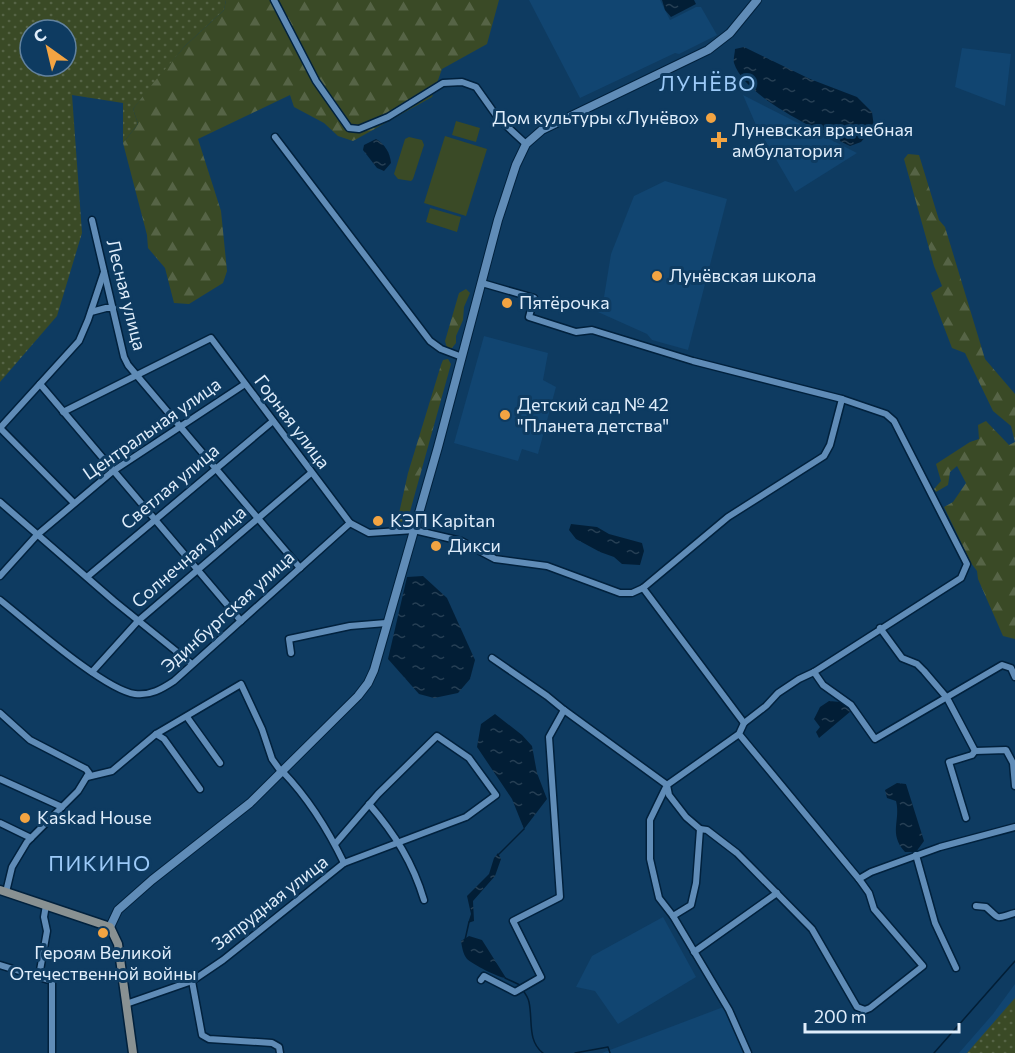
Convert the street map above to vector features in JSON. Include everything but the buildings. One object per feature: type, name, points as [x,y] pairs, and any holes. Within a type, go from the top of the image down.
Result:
[{"type":"main road","points":[[3,891],[110,927],[118,944],[133,1053]]},
{"type":"street","points":[[274,0],[316,81],[349,128],[359,129],[388,117],[443,83],[462,82],[476,87],[498,118],[526,144]]},
{"type":"street","points":[[110,927],[118,910],[152,880],[250,803],[358,696],[368,683],[374,670],[414,530],[516,165],[526,144],[542,130],[708,50],[730,33],[757,0]]},
{"type":"street","points":[[275,137],[430,341],[441,349],[462,357]]},
{"type":"street","name":"Лесная улица","points":[[92,220],[124,357],[300,568]]},
{"type":"street","points":[[74,503],[0,428],[79,341],[104,271]]},
{"type":"street","points":[[482,283],[534,298],[529,317],[576,332],[592,330],[693,361],[842,399],[886,414],[894,421],[967,564],[961,578],[778,693],[766,706],[744,723],[739,734],[667,785],[650,820],[650,859],[659,898],[673,916],[729,1010],[748,1053]]},
{"type":"street","points":[[91,312],[113,308]]},
{"type":"street","name":"Горная улица","points":[[137,375],[211,338],[350,523]]},
{"type":"street","points":[[63,412],[137,375]]},
{"type":"street","points":[[40,384],[241,621]]},
{"type":"street","name":"Центральная улица","points":[[0,576],[37,535],[113,471],[244,384]]},
{"type":"street","points":[[350,523],[369,533],[414,530],[461,541],[495,559],[547,566],[620,592],[632,593],[643,588],[728,517],[825,456],[842,399]]},
{"type":"street","name":"Светлая улица","points":[[87,577],[273,421]]},
{"type":"street","name":"Солнечная улица","points":[[92,672],[138,621],[196,569],[311,473]]},
{"type":"street","points":[[0,502],[138,621],[192,664]]},
{"type":"street","name":"Эдинбургская улица","points":[[0,600],[92,672],[122,690],[137,694],[152,693],[163,689],[350,523]]},
{"type":"street","points":[[643,588],[744,723]]},
{"type":"street","points":[[291,653],[289,639],[350,626],[386,623]]},
{"type":"street","points":[[880,628],[902,658],[916,664],[924,671],[947,698],[975,751]]},
{"type":"street","points":[[492,658],[667,785],[669,795],[686,817],[700,829],[707,830],[738,853],[812,929],[857,1006],[865,1010],[870,1008],[923,966],[874,909],[869,893],[859,879],[739,734]]},
{"type":"street","points":[[814,672],[823,685],[851,705],[875,739],[1002,665],[1011,668],[1015,676]]},
{"type":"street","points":[[87,777],[112,771],[156,734],[241,684],[262,729],[272,759],[301,790],[335,844],[344,863]]},
{"type":"street","points":[[481,980],[484,976],[515,992],[541,978],[513,921],[560,897],[549,737],[564,711]]},
{"type":"street","points":[[0,713],[30,740],[86,769],[89,773],[78,791],[31,838],[12,867],[3,891]]},
{"type":"street","points":[[187,717],[220,763]]},
{"type":"street","points":[[156,734],[164,739],[200,789]]},
{"type":"street","name":"Запрудная улица","points":[[126,1004],[192,981],[223,960],[344,863],[466,818],[495,795],[469,759],[437,736],[369,804]]},
{"type":"street","points":[[966,818],[949,762],[972,755],[975,751],[1006,750],[1012,763],[1015,786]]},
{"type":"street","points":[[0,779],[62,807]]},
{"type":"street","points":[[335,844],[369,804],[400,843],[413,867],[424,900]]},
{"type":"street","points":[[0,824],[31,838]]},
{"type":"street","points":[[859,879],[916,855],[1015,827]]},
{"type":"street","points":[[673,916],[691,905],[696,884],[700,829]]},
{"type":"street","points":[[916,855],[935,923],[956,968]]},
{"type":"street","points":[[694,952],[777,893]]},
{"type":"street","points":[[39,976],[47,931],[44,917],[46,905]]},
{"type":"street","points":[[976,906],[986,907],[993,916],[999,917],[1015,913]]},
{"type":"street","points":[[0,965],[52,981],[52,1053]]},
{"type":"street","points":[[192,981],[202,1035],[209,1039],[272,1043],[279,1047],[280,1053]]},
{"type":"shaded area","points":[[529,0],[660,0],[670,20],[696,7],[701,7],[717,35],[580,98]]},
{"type":"shaded area","points":[[962,48],[1011,54],[1005,106],[955,87]]},
{"type":"shaded area","points":[[743,95],[857,153],[795,192],[756,125]]},
{"type":"shaded area","name":"Лунёвская школа","points":[[665,181],[727,199],[688,350],[652,340],[647,334],[598,312],[604,297],[611,254],[634,196]]},
{"type":"shaded area","name":"Детский сад № 42 \"Планета детства\"","points":[[484,336],[548,353],[543,380],[556,387],[538,454],[522,449],[518,461],[454,443]]},
{"type":"shaded area","points":[[663,917],[696,977],[618,1024],[595,991],[576,987],[592,956]]},
{"type":"shaded area","points":[[1015,984],[1015,1053],[959,1053],[993,1014]]},
{"type":"shaded area","points":[[726,1006],[746,1053],[602,1053]]},
{"type":"green space","points":[[0,0],[226,0],[224,10],[185,46],[133,109],[138,124],[123,143],[123,103],[72,95],[82,233],[57,316],[0,382]]},
{"type":"green space","points":[[226,0],[499,0],[487,44],[442,69],[432,97],[353,141],[338,136],[324,123],[294,107],[290,95],[198,139],[221,211],[227,271],[223,283],[189,304],[174,303],[165,268],[148,248],[147,235],[123,143],[138,124],[133,109],[185,46],[224,10]]},
{"type":"green space","points":[[456,121],[480,128],[476,142],[452,135]]},
{"type":"green space","points":[[445,136],[487,149],[466,216],[424,203]]},
{"type":"green space","points":[[409,137],[422,140],[424,145],[411,181],[398,179],[394,174],[405,139]]},
{"type":"green space","points":[[908,154],[919,155],[939,220],[945,227],[985,359],[1015,394],[1015,442],[1011,426],[993,411],[965,353],[952,348],[931,293],[942,286],[934,266],[904,159]]},
{"type":"green space","points":[[430,208],[461,217],[457,232],[426,222]]},
{"type":"green space","points":[[466,289],[470,293],[464,307],[463,320],[456,336],[456,343],[452,348],[447,348],[445,341],[459,293]]},
{"type":"green space","points":[[448,359],[451,364],[406,526],[399,523],[398,518],[408,473],[441,365],[443,360]]},
{"type":"green space","points":[[986,421],[1009,445],[1015,442],[1015,639],[1003,636],[978,579],[977,571],[944,507],[953,502],[966,483],[957,466],[950,472],[948,485],[936,492],[934,489],[941,481],[936,464],[970,442],[979,439],[978,425]]},
{"type":"green space","points":[[1015,998],[1015,1053],[967,1053]]},
{"type":"water","points":[[662,0],[694,0],[696,4],[671,17],[665,10]]},
{"type":"water","points":[[744,47],[810,79],[857,97],[872,112],[874,127],[861,142],[850,146],[784,112],[752,88],[741,76],[734,63],[734,58],[735,49]]},
{"type":"water","points":[[376,139],[388,152],[391,163],[384,171],[377,168],[363,150],[364,145]]},
{"type":"water","points":[[571,524],[597,527],[609,534],[642,543],[644,551],[640,565],[622,564],[614,557],[576,539],[569,530]]},
{"type":"water","points":[[423,576],[447,598],[475,660],[470,679],[458,693],[434,698],[419,694],[388,659],[407,577]]},
{"type":"water","points":[[829,701],[841,702],[851,711],[819,738],[816,732],[820,727],[814,719],[820,707]]},
{"type":"water","points":[[495,714],[532,746],[537,773],[547,799],[524,829],[512,799],[477,747],[481,724]]},
{"type":"water","points":[[897,783],[906,784],[924,841],[916,852],[905,852],[897,839],[896,801],[887,798],[885,790]]},
{"type":"water","points":[[498,853],[501,859],[495,876],[473,901],[474,921],[468,923],[471,914],[467,896],[489,874]]},
{"type":"water","points":[[469,936],[482,940],[506,978],[467,959],[461,941]]},
{"type":"waterway","points":[[498,855],[524,829]]},
{"type":"waterway","points":[[465,940],[469,922]]},
{"type":"waterway","points":[[934,1053],[1015,961]]},
{"type":"waterway","points":[[505,978],[520,985]]},
{"type":"waterway","points":[[522,989],[529,1002],[533,1036],[543,1053]]},
{"type":"waterway","points":[[575,1053],[608,1047],[610,1053]]},
{"type":"place","name":"Дом культуры «Лунёво»","points":[[711,118]]},
{"type":"place","name":"Луневская врачебная амбулатория","points":[[719,140]]},
{"type":"place","name":"Лунёвская школа","points":[[657,276]]},
{"type":"place","name":"Пятёрочка","points":[[507,303]]},
{"type":"place","name":"Детский сад № 42 \"Планета детства\"","points":[[505,415]]},
{"type":"place","name":"КЭП Kapitan","points":[[378,521]]},
{"type":"place","name":"Дикси","points":[[436,546]]},
{"type":"place","name":"Kaskad House","points":[[25,818]]},
{"type":"place","name":"Героям Великой Отечественной войны","points":[[103,933]]},
{"type":"district","name":"ЛУНЁВО","points":[[708,84]]},
{"type":"district","name":"ПИКИНО","points":[[100,864]]}]
